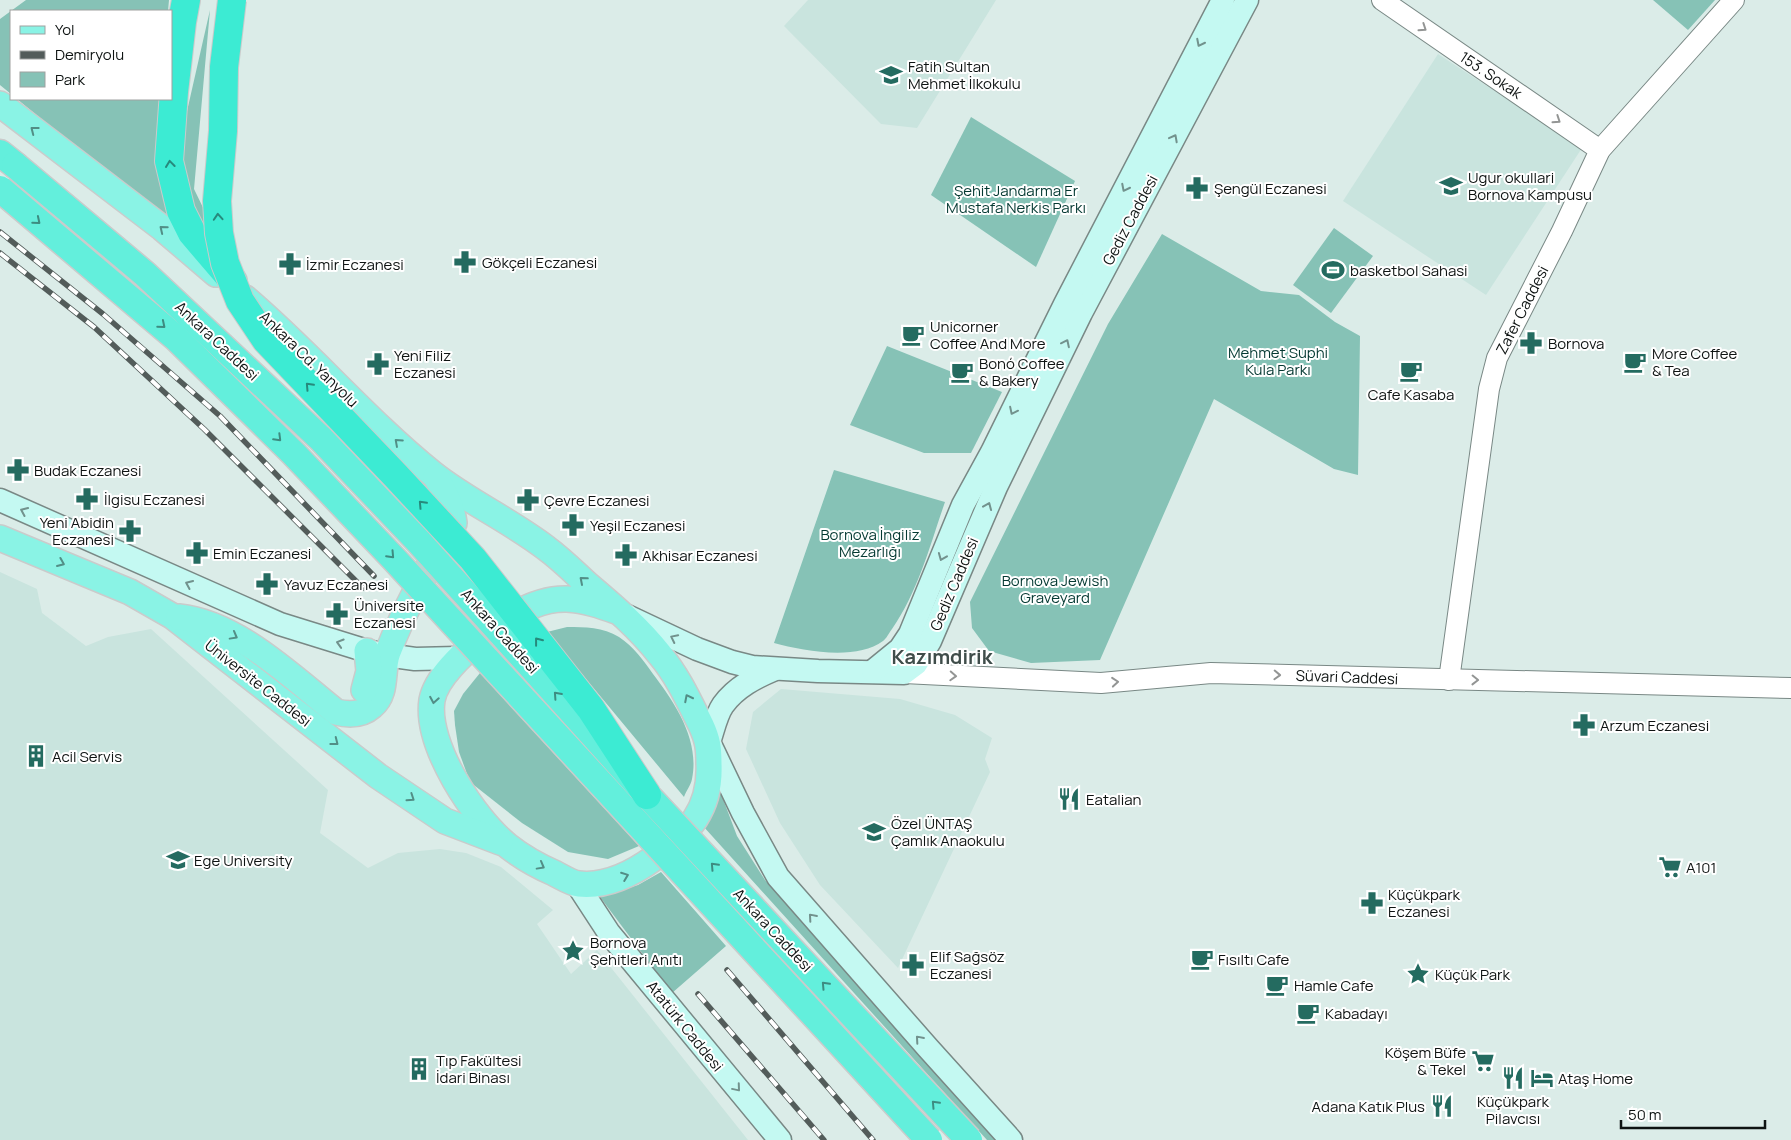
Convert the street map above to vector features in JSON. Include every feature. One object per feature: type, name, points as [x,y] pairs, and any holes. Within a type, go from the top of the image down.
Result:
[{"type":"highway","points":[[186,0],[174,92],[169,161],[181,211],[192,233],[254,305]]},
{"type":"highway","points":[[232,0],[224,67],[223,131],[216,201],[219,233],[225,263],[240,301],[266,340],[473,559],[592,709],[647,795]]},
{"type":"highway","name":"Ankara Caddesi","points":[[8,159],[145,274],[321,440],[418,541],[647,795],[968,1140]]},
{"type":"highway","name":"Ankara Caddesi","points":[[0,189],[176,338],[294,454],[402,567],[930,1140]]},
{"type":"main road","name":"Gediz Caddesi","points":[[873,671],[900,649],[910,634],[964,505],[997,443],[1065,304],[1223,0]]},
{"type":"main road","name":"Gediz Caddesi","points":[[904,673],[916,664],[930,641],[996,487],[1081,313],[1247,0]]},
{"type":"main road","name":"Ankara Cd. Yanyolu","points":[[0,104],[162,228],[254,305],[370,418],[434,475],[546,548],[619,612],[661,655],[686,694],[708,742]]},
{"type":"main road","points":[[377,653],[402,617],[454,523],[450,503],[434,475]]},
{"type":"main road","points":[[0,500],[280,624],[377,653],[415,659],[457,658]]},
{"type":"main road","name":"Üniversite Caddesi","points":[[0,538],[130,592],[172,616],[378,776],[445,820],[506,845]]},
{"type":"main road","points":[[778,668],[750,681],[739,689],[723,706],[708,742],[710,776],[708,791],[693,823],[676,841],[634,872],[608,882],[577,884],[541,867],[506,845],[469,804],[444,761],[433,728],[432,700],[438,686],[457,658],[490,630],[514,615],[542,603],[563,599],[597,604],[619,612],[697,649],[732,662],[752,666],[818,671],[904,673]]},
{"type":"main road","points":[[172,616],[195,618],[216,626],[238,638],[262,653],[336,712],[345,714],[358,713],[373,706],[379,698],[382,688],[383,670],[377,653]]},
{"type":"main road","points":[[708,742],[743,813],[778,877],[1011,1140]]},
{"type":"main road","name":"Atatürk Caddesi","points":[[577,884],[609,933],[780,1140]]},
{"type":"street","name":"153. Sokak","points":[[1382,0],[1600,150]]},
{"type":"street","name":"Zafer Caddesi","points":[[1448,680],[1489,389],[1497,358],[1562,231],[1600,150],[1734,0]]},
{"type":"street","name":"Süvari Caddesi","points":[[904,673],[1101,683],[1211,673],[1791,688]]},
{"type":"shaded area","name":"Fatih Sultan Mehmet İlkokulu","points":[[808,0],[996,0],[917,128],[881,124],[784,26]]},
{"type":"shaded area","points":[[1438,54],[1582,148],[1486,295],[1343,201]]},
{"type":"shaded area","name":"Ege University","points":[[0,572],[37,589],[42,613],[86,646],[108,637],[151,629],[328,790],[320,833],[368,868],[398,853],[440,849],[466,853],[501,867],[553,910],[537,924],[571,974],[597,950],[748,1140],[0,1140]]},
{"type":"shaded area","name":"Özel ÜNTAŞ Çamlık Anaokulu","points":[[781,689],[900,699],[955,715],[992,738],[985,759],[990,772],[898,968],[820,885],[780,823],[746,749],[753,712]]},
{"type":"green space","points":[[26,0],[169,0],[168,10],[12,10]]},
{"type":"green space","points":[[1653,0],[1715,0],[1688,30]]},
{"type":"green space","points":[[210,10],[194,189],[210,222],[210,242],[188,212],[175,164]]},
{"type":"green space","points":[[10,12],[10,93],[0,85],[0,19]]},
{"type":"green space","points":[[18,100],[161,100],[173,227]]},
{"type":"green space","name":"Şehit Jandarma Er Mustafa Nerkis Parkı","points":[[971,117],[1075,181],[1036,267],[931,195]]},
{"type":"green space","name":"basketbol Sahasi","points":[[1334,228],[1373,256],[1331,313],[1293,285]]},
{"type":"green space","points":[[1162,234],[1261,291],[1299,295],[1335,322],[1360,336],[1358,475],[1334,469],[1214,399],[1100,660],[1031,663],[989,651],[972,628],[970,602],[1108,324]]},
{"type":"green space","points":[[887,346],[1002,392],[971,453],[924,453],[850,425]]},
{"type":"green space","name":"Bornova İngiliz Mezarlığı","points":[[834,470],[945,502],[916,584],[888,636],[872,647],[845,653],[800,649],[774,643]]},
{"type":"green space","points":[[567,627],[600,629],[619,637],[638,654],[670,697],[689,736],[694,764],[691,784],[684,797],[547,632]]},
{"type":"green space","points":[[480,673],[639,846],[608,859],[568,852],[522,823],[470,782],[459,752],[454,711],[463,694]]},
{"type":"green space","points":[[720,791],[737,836],[765,880],[1000,1140],[987,1140],[703,826]]},
{"type":"green space","points":[[661,872],[726,946],[672,993],[600,897],[638,885]]},
{"type":"railway","points":[[0,232],[103,314],[220,416],[374,576]]},
{"type":"railway","points":[[0,253],[94,327],[204,429],[363,588]]},
{"type":"railway","points":[[727,970],[873,1140]]},
{"type":"railway","points":[[698,994],[824,1140]]},
{"type":"place","name":"Fatih Sultan Mehmet İlkokulu","points":[[891,75]]},
{"type":"place","name":"Ugur okullari Bornova Kampusu","points":[[1451,186]]},
{"type":"place","name":"Şengül Eczanesi","points":[[1197,188]]},
{"type":"place","name":"Gökçeli Eczanesi","points":[[465,262]]},
{"type":"place","name":"İzmir Eczanesi","points":[[290,264]]},
{"type":"place","name":"basketbol Sahasi","points":[[1333,270]]},
{"type":"place","name":"Unicorner Coffee And More","points":[[913,335]]},
{"type":"place","name":"Bornova","points":[[1531,343]]},
{"type":"place","name":"More Coffee & Tea","points":[[1635,362]]},
{"type":"place","name":"Yeni Filiz Eczanesi","points":[[378,364]]},
{"type":"place","name":"Cafe Kasaba","points":[[1411,371]]},
{"type":"place","name":"Bonó Coffee & Bakery","points":[[962,372]]},
{"type":"place","name":"Budak Eczanesi","points":[[18,470]]},
{"type":"place","name":"İlgisu Eczanesi","points":[[87,499]]},
{"type":"place","name":"Çevre Eczanesi","points":[[528,500]]},
{"type":"place","name":"Yeşil Eczanesi","points":[[573,525]]},
{"type":"place","name":"Yeni Abidin Eczanesi","points":[[130,531]]},
{"type":"place","name":"Emin Eczanesi","points":[[197,553]]},
{"type":"place","name":"Akhisar Eczanesi","points":[[626,555]]},
{"type":"place","name":"Yavuz Eczanesi","points":[[267,584]]},
{"type":"place","name":"Üniversite Eczanesi","points":[[337,614]]},
{"type":"place","name":"Arzum Eczanesi","points":[[1584,725]]},
{"type":"place","name":"Acil Servis","points":[[36,756]]},
{"type":"place","name":"Eatalian","points":[[1069,799]]},
{"type":"place","name":"Özel ÜNTAŞ Çamlık Anaokulu","points":[[874,832]]},
{"type":"place","name":"Ege University","points":[[178,860]]},
{"type":"place","name":"A101","points":[[1670,867]]},
{"type":"place","name":"Küçükpark Eczanesi","points":[[1372,903]]},
{"type":"place","name":"Bornova Şehitleri Anıtı","points":[[573,951]]},
{"type":"place","name":"Fısıltı Cafe","points":[[1202,959]]},
{"type":"place","name":"Elif Sağsöz Eczanesi","points":[[913,965]]},
{"type":"place","name":"Küçük Park","points":[[1418,974]]},
{"type":"place","name":"Hamle Cafe","points":[[1277,985]]},
{"type":"place","name":"Kabadayı","points":[[1308,1013]]},
{"type":"place","name":"Köşem Büfe & Tekel","points":[[1483,1061]]},
{"type":"place","name":"Tıp Fakültesi İdari Binası","points":[[419,1069]]},
{"type":"place","name":"Küçükpark Pilavcısı","points":[[1513,1078]]},
{"type":"place","name":"Ataş Home","points":[[1542,1078]]},
{"type":"place","name":"Adana Katık Plus","points":[[1442,1106]]},
{"type":"district","name":"Kazımdirik","points":[[942,656]]},
{"type":"park label","name":"Mehmet Suphi Kula Parkı","points":[[1278,360]]},
{"type":"park label","name":"Bornova Jewish Graveyard","points":[[1055,588]]}]
